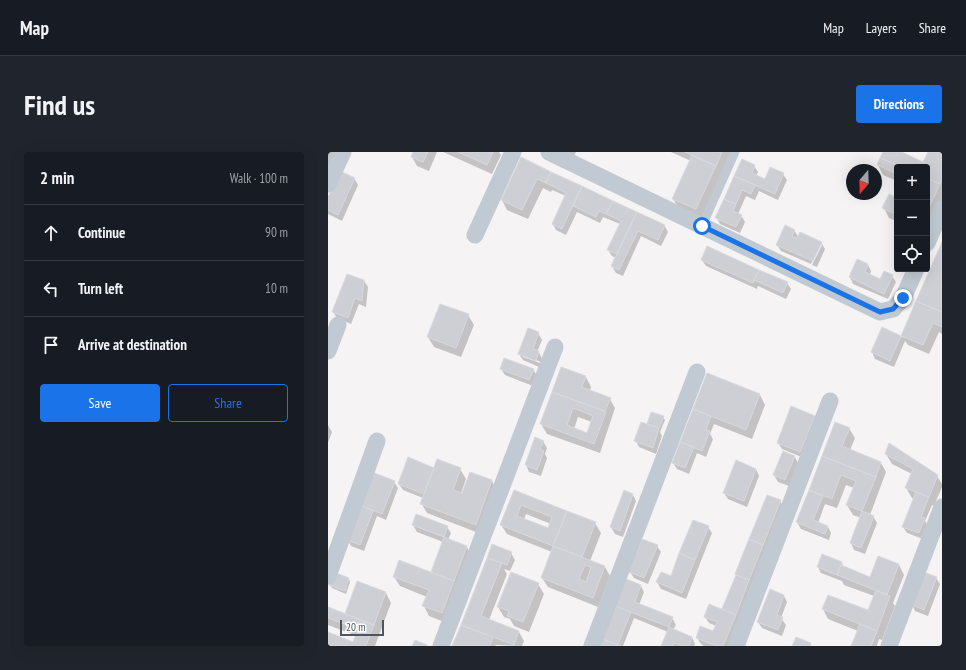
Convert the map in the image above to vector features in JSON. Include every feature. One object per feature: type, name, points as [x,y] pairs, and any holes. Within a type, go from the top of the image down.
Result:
[{"type":"street","points":[[328,184],[343,152]]},
{"type":"street","points":[[475,235],[513,152]]},
{"type":"street","points":[[548,152],[880,312],[893,309],[903,298],[915,272]]},
{"type":"street","points":[[930,238],[940,220]]},
{"type":"street","points":[[328,351],[338,325]]},
{"type":"street","points":[[441,646],[554,347]]},
{"type":"street","points":[[592,646],[697,372]]},
{"type":"street","points":[[736,646],[830,401]]},
{"type":"street","points":[[328,576],[376,441]]},
{"type":"street","points":[[889,646],[942,507]]},
{"type":"lane","points":[[702,226],[735,152]]},
{"type":"building","points":[[413,152],[428,152],[423,162],[411,157]]},
{"type":"building","points":[[458,152],[493,152],[487,165]]},
{"type":"building","points":[[685,152],[722,152],[716,166]]},
{"type":"building","points":[[883,152],[902,152],[923,162],[928,152],[942,152],[942,179],[940,184],[930,179],[930,164],[895,164],[880,158]]},
{"type":"building","points":[[692,155],[716,166],[696,209],[672,199]]},
{"type":"building","points":[[521,157],[551,172],[546,183],[537,179],[522,210],[501,200]]},
{"type":"building","points":[[880,158],[895,164],[894,173],[882,167],[882,164],[877,164]]},
{"type":"building","points":[[742,159],[755,165],[752,173],[765,179],[770,167],[784,173],[775,194],[734,176]]},
{"type":"building","points":[[340,171],[355,178],[338,215],[328,210],[328,197]]},
{"type":"building","points":[[551,172],[582,186],[562,229],[552,224],[566,193],[546,183]]},
{"type":"building","points":[[734,176],[755,185],[751,194],[742,190],[736,204],[724,199]]},
{"type":"building","points":[[930,179],[940,184],[930,206]]},
{"type":"building","points":[[582,186],[613,201],[606,214],[599,211],[596,217],[573,206]]},
{"type":"building","points":[[889,194],[894,196],[894,214],[882,208]]},
{"type":"building","points":[[724,199],[736,204],[733,211],[742,215],[736,227],[715,218]]},
{"type":"building","points":[[613,201],[637,212],[617,254],[607,250],[621,221],[606,214]]},
{"type":"building","points":[[637,212],[665,225],[658,240],[638,231],[619,270],[611,266]]},
{"type":"building","points":[[785,225],[795,230],[792,236],[797,238],[800,232],[822,242],[813,261],[776,245]]},
{"type":"building","points":[[942,242],[942,312],[916,301]]},
{"type":"building","points":[[707,246],[759,270],[753,283],[701,260]]},
{"type":"building","points":[[857,259],[868,264],[865,272],[880,279],[884,271],[893,275],[884,294],[849,277]]},
{"type":"building","points":[[759,270],[788,282],[783,293],[754,280]]},
{"type":"building","points":[[347,274],[364,280],[362,301],[355,298],[348,318],[332,312]]},
{"type":"building","points":[[916,301],[942,312],[942,327],[933,323],[923,345],[901,336]]},
{"type":"building","points":[[440,304],[469,314],[456,348],[427,337]]},
{"type":"building","points":[[882,327],[901,336],[890,361],[871,352]]},
{"type":"building","points":[[528,328],[539,332],[533,349],[539,351],[536,361],[518,354]]},
{"type":"building","points":[[504,358],[534,369],[529,380],[500,369]]},
{"type":"building","points":[[561,367],[586,376],[582,387],[611,398],[605,411],[552,392]]},
{"type":"building","points":[[707,373],[760,394],[746,430],[693,409]]},
{"type":"building","points":[[552,392],[606,412],[594,444],[540,424]],"holes":[[[573,408],[593,416],[587,433],[567,425]]]},
{"type":"building","points":[[791,406],[815,416],[800,452],[777,443]]},
{"type":"building","points":[[693,409],[711,416],[706,430],[710,431],[702,451],[680,442]]},
{"type":"building","points":[[651,412],[664,416],[659,428],[647,424]]},
{"type":"building","points":[[641,422],[659,428],[653,448],[634,441]]},
{"type":"building","points":[[835,422],[850,428],[842,446],[881,462],[876,477],[822,456]]},
{"type":"building","points":[[535,437],[544,441],[540,449],[544,451],[537,470],[525,465]]},
{"type":"building","points":[[680,442],[694,447],[685,468],[672,463]]},
{"type":"building","points":[[889,443],[938,475],[929,497],[905,488],[913,469],[885,454]]},
{"type":"building","points":[[783,451],[795,456],[785,480],[773,475]]},
{"type":"building","points":[[822,456],[876,477],[862,511],[846,505],[856,481],[841,475],[832,499],[809,490]]},
{"type":"building","points":[[408,457],[434,468],[424,494],[398,484]]},
{"type":"building","points":[[437,459],[461,468],[453,490],[462,493],[470,472],[492,480],[476,525],[420,504]]},
{"type":"building","points":[[736,460],[756,469],[744,501],[723,493]]},
{"type":"building","points":[[372,472],[395,481],[382,514],[360,505]]},
{"type":"building","points":[[514,490],[567,511],[553,546],[500,525]],"holes":[[[521,505],[552,517],[548,528],[517,516]]]},
{"type":"building","points":[[624,490],[633,494],[620,531],[610,527]]},
{"type":"building","points":[[809,490],[823,496],[813,520],[828,526],[825,534],[796,522]]},
{"type":"building","points":[[916,492],[929,497],[921,517],[925,518],[919,533],[902,527]]},
{"type":"building","points":[[767,495],[781,500],[763,545],[749,539]]},
{"type":"building","points":[[360,505],[373,511],[360,545],[347,540]]},
{"type":"building","points":[[567,511],[596,522],[582,557],[553,546]]},
{"type":"building","points":[[862,511],[874,516],[861,548],[850,543]]},
{"type":"building","points":[[416,514],[448,526],[444,537],[412,525]]},
{"type":"building","points":[[693,520],[709,526],[695,560],[679,553]]},
{"type":"building","points":[[444,537],[467,546],[454,581],[431,572]]},
{"type":"building","points":[[642,539],[658,545],[644,578],[629,572]]},
{"type":"building","points":[[749,539],[763,545],[749,580],[735,574]]},
{"type":"building","points":[[492,544],[512,552],[507,565],[487,558]]},
{"type":"building","points":[[553,546],[605,566],[593,598],[541,578]],"holes":[[[585,565],[591,567],[586,582],[579,579]]]},
{"type":"building","points":[[679,553],[695,560],[682,593],[656,582],[661,572],[671,576]]},
{"type":"building","points":[[822,554],[842,562],[837,575],[817,567]]},
{"type":"building","points":[[878,556],[899,564],[887,595],[837,575],[841,565],[870,577]]},
{"type":"building","points":[[487,558],[502,563],[481,616],[519,631],[514,645],[461,625]]},
{"type":"building","points":[[399,560],[454,581],[442,613],[422,606],[429,590],[393,577]]},
{"type":"building","points":[[334,572],[349,578],[345,591],[329,585]]},
{"type":"building","points":[[511,572],[539,583],[523,622],[507,616],[509,611],[497,607]]},
{"type":"building","points":[[923,572],[937,577],[924,610],[910,604]]},
{"type":"building","points":[[736,575],[749,580],[736,615],[722,609]]},
{"type":"building","points":[[626,579],[641,585],[635,602],[673,617],[669,627],[615,606]]},
{"type":"building","points":[[357,581],[386,592],[374,625],[345,614]]},
{"type":"building","points":[[770,589],[784,595],[777,615],[783,617],[778,630],[757,622]]},
{"type":"building","points":[[876,590],[890,596],[877,631],[822,609],[828,595],[868,610]]},
{"type":"building","points":[[709,604],[736,615],[723,646],[716,646],[696,638],[700,626],[713,631],[717,622],[704,617]]},
{"type":"building","points":[[615,606],[631,612],[618,645],[602,639]]},
{"type":"building","points":[[328,607],[374,625],[366,646],[328,645],[328,632],[353,642],[358,629],[328,618]]},
{"type":"building","points":[[860,624],[877,631],[871,646],[851,646]]},
{"type":"building","points":[[461,625],[493,637],[490,646],[452,646]]},
{"type":"building","points":[[669,627],[692,637],[689,646],[682,646],[674,643],[673,646],[661,646]]},
{"type":"building","points":[[796,637],[811,643],[810,646],[792,646]]},
{"type":"building","points":[[602,639],[621,646],[599,646]]},
{"type":"building","points":[[415,640],[427,645],[427,646],[412,646]]},
{"type":"route","points":[[702,226],[880,312],[893,309],[903,298]]}]
